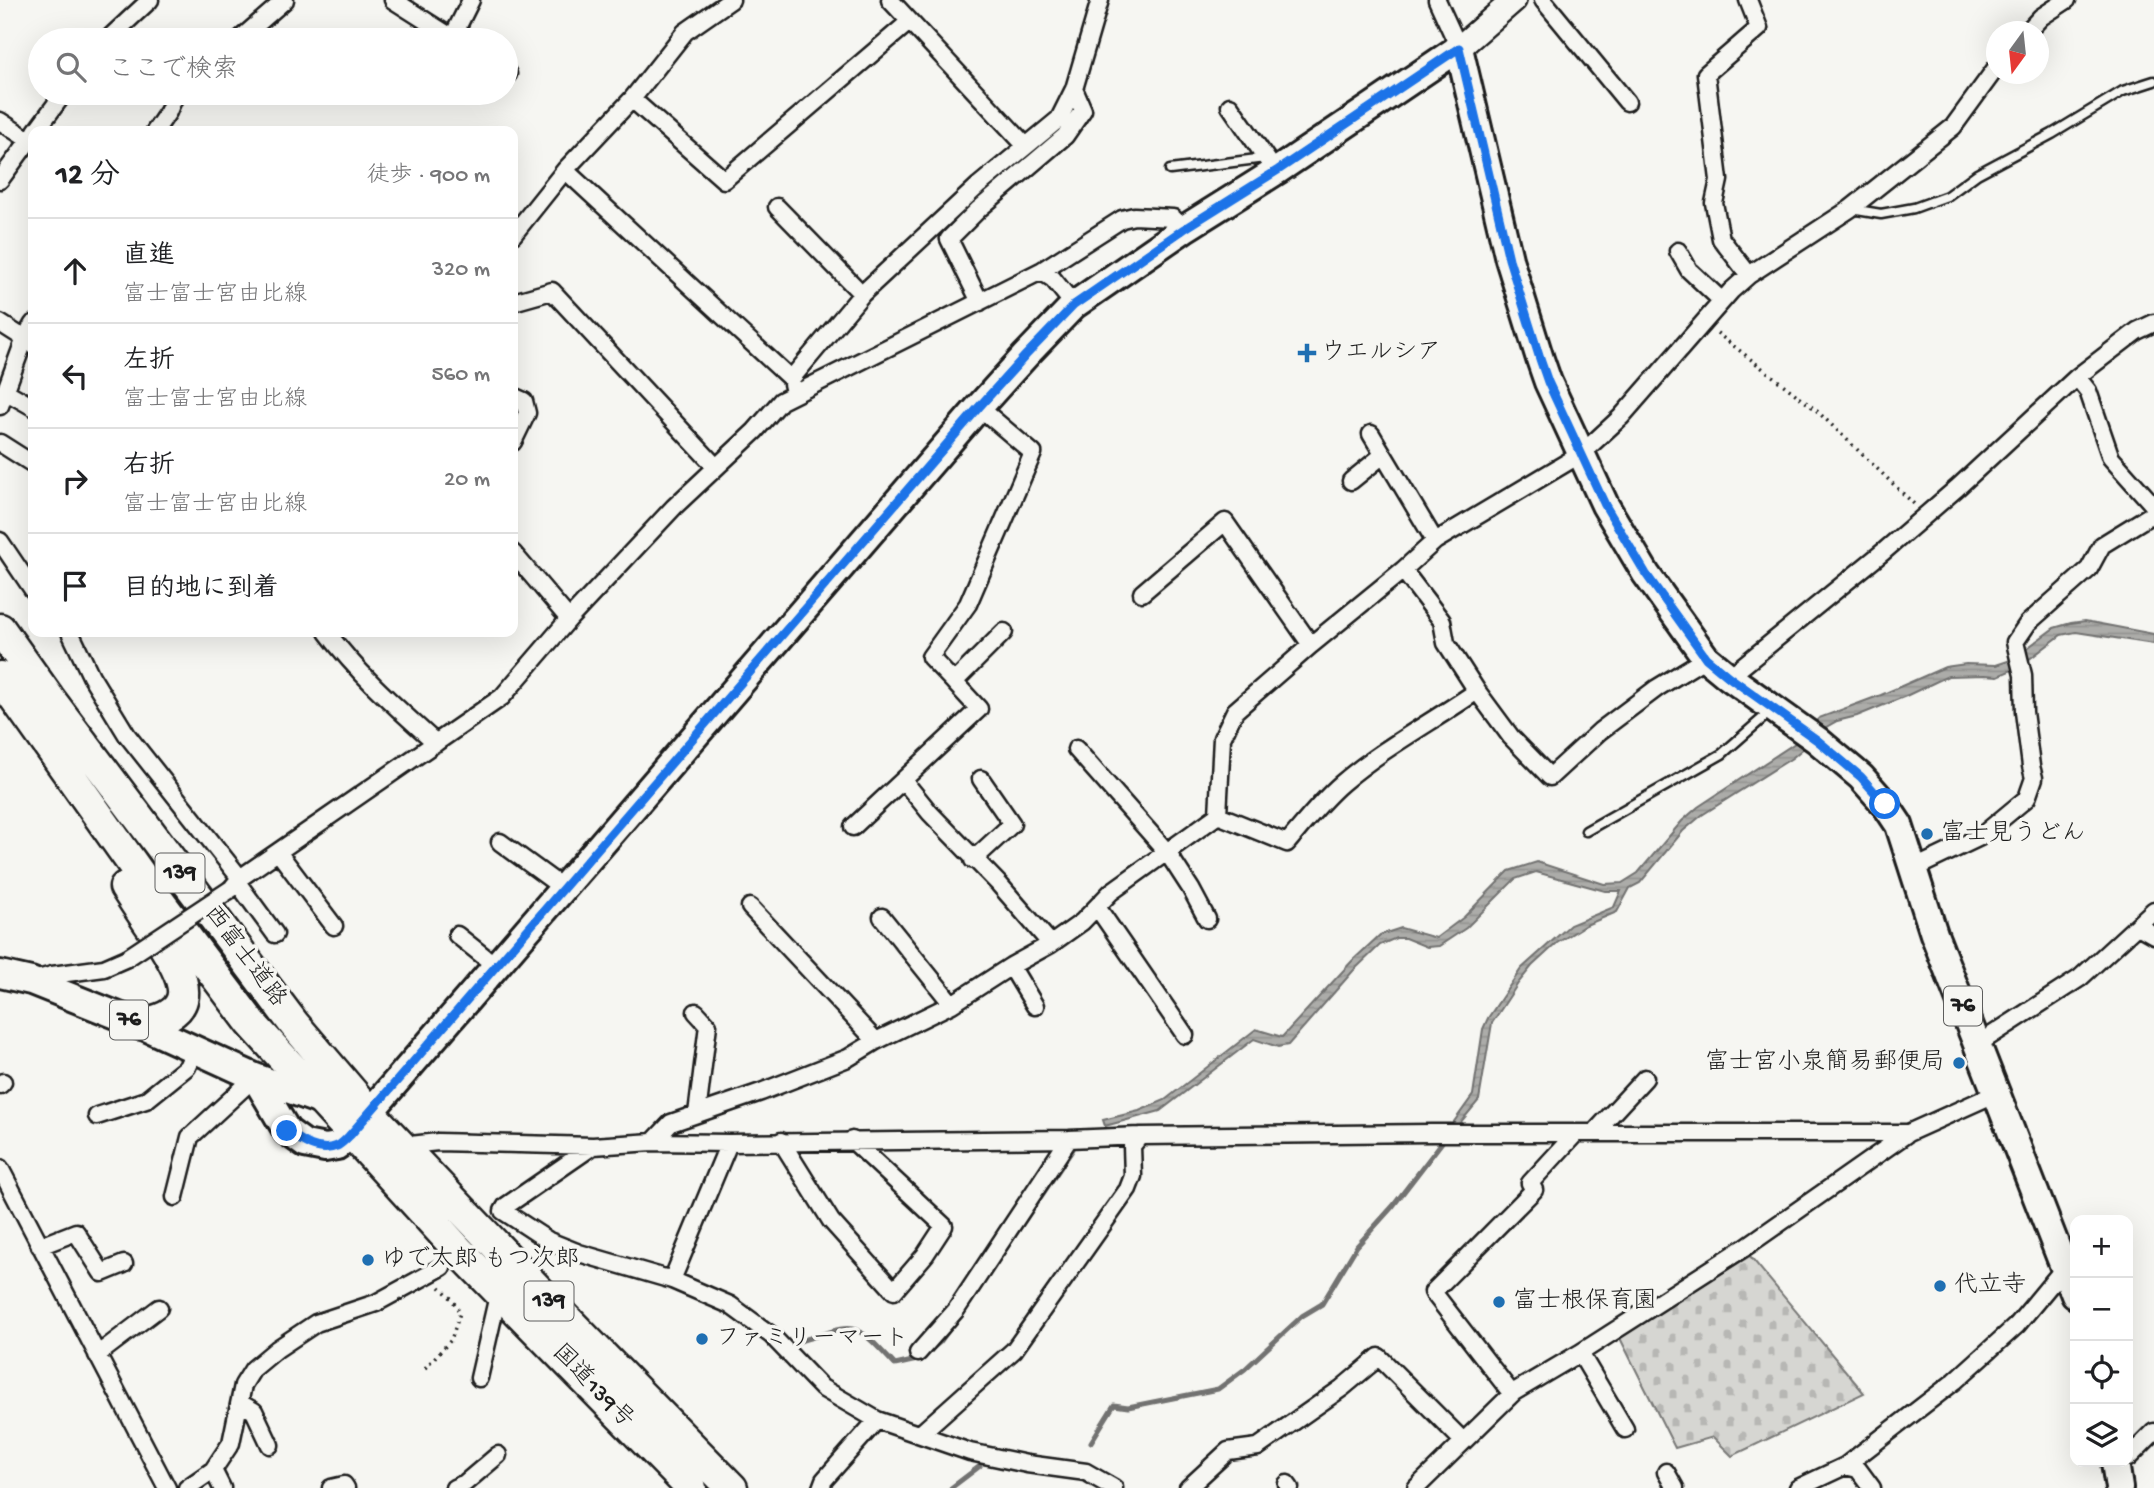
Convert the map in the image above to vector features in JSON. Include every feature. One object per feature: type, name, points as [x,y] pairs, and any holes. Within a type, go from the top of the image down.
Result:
[{"type":"highway","name":"西富士道路","points":[[0,629],[48,698],[294,1024],[360,1123]]},
{"type":"highway","name":"西富士道路","points":[[0,677],[175,923],[251,1023],[322,1102]]},
{"type":"highway","points":[[0,677],[72,805],[174,962],[184,985],[184,995],[179,1005],[168,1017],[139,1024]]},
{"type":"highway","name":"国道139号","points":[[322,1102],[401,1146],[732,1488]]},
{"type":"highway","name":"国道139号","points":[[360,1123],[499,1291],[691,1488]]},
{"type":"main road","points":[[255,1077],[287,1131],[305,1144],[325,1148],[338,1146],[979,407],[1074,305],[1184,229],[1271,164],[1459,48],[1514,0]]},
{"type":"main road","name":"76","points":[[1459,48],[1509,259],[1548,382],[1605,505],[1646,574],[1706,658],[1810,735],[1861,777],[1899,825],[1934,934],[2070,1282]]},
{"type":"main road","name":"76","points":[[1,975],[31,981],[139,1024],[255,1077]]},
{"type":"main road","points":[[255,1077],[322,1102]]},
{"type":"street","points":[[120,28],[150,0]]},
{"type":"street","points":[[253,28],[285,0]]},
{"type":"street","points":[[393,0],[437,28]]},
{"type":"street","points":[[459,28],[471,0]]},
{"type":"street","points":[[518,229],[565,170],[632,99],[685,32],[731,0]]},
{"type":"street","points":[[890,0],[1025,145]]},
{"type":"street","points":[[31,981],[52,975],[104,968],[127,958],[502,697],[569,619],[674,507],[755,431],[793,386],[862,294],[979,185],[1059,119],[1074,89],[1100,0]]},
{"type":"street","points":[[1437,0],[1459,48]]},
{"type":"street","points":[[1543,0],[1627,102]]},
{"type":"street","points":[[1748,0],[1759,28],[1706,74],[1719,180],[1714,204],[1721,239],[1749,275]]},
{"type":"street","points":[[2037,21],[2067,0]]},
{"type":"street","points":[[632,99],[724,180],[909,22]]},
{"type":"street","points":[[1218,816],[1222,738],[1235,710],[1435,541],[1581,454],[1621,417],[1721,300],[1749,275],[1850,209],[1953,127],[1986,83]]},
{"type":"street","points":[[980,302],[949,239],[979,209],[1065,136],[1083,110],[1074,89]]},
{"type":"street","points":[[40,126],[55,105]]},
{"type":"street","points":[[159,126],[171,105]]},
{"type":"street","points":[[1230,106],[1271,164]]},
{"type":"street","points":[[0,121],[28,133]]},
{"type":"street","points":[[0,180],[28,142]]},
{"type":"street","points":[[565,170],[793,386]]},
{"type":"street","points":[[777,207],[862,294]]},
{"type":"street","points":[[793,386],[980,302],[1041,271],[1122,219],[1134,216],[1173,218],[1184,229]]},
{"type":"street","points":[[1678,251],[1689,270],[1721,300]]},
{"type":"street","points":[[1041,271],[1053,279],[1074,305]]},
{"type":"street","points":[[518,300],[552,290],[716,467]]},
{"type":"street","points":[[0,323],[28,334]]},
{"type":"street","points":[[1729,677],[1926,515],[2077,377],[2137,331],[2154,323]]},
{"type":"street","points":[[28,342],[3,399],[28,406]]},
{"type":"street","points":[[2077,377],[2088,391],[2111,458],[2154,506]]},
{"type":"street","points":[[518,398],[524,401],[527,413],[518,432]]},
{"type":"street","points":[[853,827],[979,709],[930,657],[968,604],[1033,453],[979,407]]},
{"type":"street","points":[[1371,433],[1435,541]]},
{"type":"street","points":[[0,443],[28,461]]},
{"type":"street","points":[[1350,481],[1383,455]]},
{"type":"street","points":[[1913,869],[1980,836],[2027,798],[2034,778],[2024,712],[2023,675],[2015,642],[2028,623],[2089,569],[2102,545],[2154,513]]},
{"type":"street","points":[[1142,593],[1225,522],[1311,645]]},
{"type":"street","points":[[0,541],[28,583]]},
{"type":"street","points":[[518,558],[569,619]]},
{"type":"street","points":[[1403,570],[1442,621],[1446,643],[1476,691],[1511,737],[1550,777],[1600,731],[1657,688],[1706,658]]},
{"type":"street","points":[[954,681],[1004,632]]},
{"type":"street","points":[[72,637],[91,676],[127,735],[275,934]]},
{"type":"street","points":[[331,637],[370,684],[436,743]]},
{"type":"street","points":[[1218,816],[1287,843],[1340,785],[1378,755],[1476,691]]},
{"type":"street","points":[[1076,749],[1167,852],[1207,919]]},
{"type":"street","points":[[974,860],[1012,824],[981,779]]},
{"type":"street","points":[[904,781],[930,813],[999,884],[1051,944]]},
{"type":"street","points":[[653,1142],[671,1123],[848,1058],[876,1041],[952,1004],[1051,944],[1082,922],[1111,892],[1218,816]]},
{"type":"street","points":[[500,842],[563,888]]},
{"type":"street","points":[[278,852],[334,926]]},
{"type":"street","points":[[750,907],[876,1041]]},
{"type":"street","points":[[1097,907],[1185,1035]]},
{"type":"street","points":[[1978,1044],[2080,978],[2154,910]]},
{"type":"street","points":[[882,917],[952,1004]]},
{"type":"street","points":[[2137,926],[2154,934]]},
{"type":"street","points":[[457,935],[496,966]]},
{"type":"street","points":[[1011,966],[1035,1006]]},
{"type":"street","points":[[696,1012],[708,1025],[696,1114]]},
{"type":"street","points":[[97,1116],[146,1100],[187,1068],[195,1049]]},
{"type":"street","points":[[175,1197],[190,1137],[255,1077]]},
{"type":"street","points":[[1594,1133],[1645,1078]]},
{"type":"street","points":[[1416,1488],[1512,1394],[1747,1246],[1908,1133],[1997,1093]]},
{"type":"street","points":[[401,1146],[438,1142],[593,1146],[653,1142],[1432,1133],[1908,1133]]},
{"type":"street","points":[[1512,1394],[1433,1292],[1534,1190],[1530,1183],[1576,1133]]},
{"type":"street","points":[[920,1434],[1014,1350],[1128,1189],[1133,1176],[1132,1146],[1140,1136]]},
{"type":"street","points":[[918,1353],[956,1310],[1069,1139]]},
{"type":"street","points":[[780,1141],[831,1221],[894,1291],[925,1255],[944,1226],[852,1140]]},
{"type":"street","points":[[672,1280],[729,1143]]},
{"type":"street","points":[[593,1146],[506,1206],[503,1211],[549,1241],[579,1253],[672,1280],[730,1305],[771,1335],[822,1388],[877,1420],[970,1452],[1027,1464],[1086,1472],[1114,1488]]},
{"type":"street","points":[[0,1168],[167,1488]]},
{"type":"street","points":[[40,1247],[76,1232],[102,1273],[124,1264]]},
{"type":"street","points":[[1798,1488],[1846,1466],[1955,1381],[2017,1325],[2065,1268]]},
{"type":"street","points":[[187,1488],[213,1471],[231,1443],[243,1385],[253,1369],[316,1323],[376,1303],[436,1271]]},
{"type":"street","points":[[480,1378],[499,1291]]},
{"type":"street","points":[[96,1355],[159,1308]]},
{"type":"street","points":[[1580,1353],[1625,1429]]},
{"type":"street","points":[[1188,1488],[1228,1451],[1258,1447],[1342,1388],[1379,1357],[1463,1441]]},
{"type":"street","points":[[240,1403],[254,1411],[270,1445]]},
{"type":"street","points":[[821,1488],[824,1480],[877,1420]]},
{"type":"street","points":[[2133,1452],[2154,1432]]},
{"type":"street","points":[[454,1488],[465,1483],[498,1455]]},
{"type":"street","points":[[1846,1466],[1858,1469],[1872,1488]]},
{"type":"street","points":[[213,1471],[222,1488]]},
{"type":"street","points":[[1666,1472],[1675,1488]]},
{"type":"street","points":[[331,1488],[344,1485],[346,1488]]},
{"type":"lane","points":[[1850,209],[1881,214],[1914,208],[1947,196],[1977,174],[2052,134],[2123,91],[2154,81]]},
{"type":"lane","points":[[1170,170],[1271,164]]},
{"type":"lane","points":[[1586,831],[1722,754],[1774,709]]},
{"type":"path","points":[[1703,322],[1816,410],[1926,515]]},
{"type":"path","points":[[425,1368],[451,1340],[460,1313],[436,1271]]},
{"type":"green space","points":[[1750,1256],[1864,1393],[1732,1456],[1713,1437],[1675,1448],[1619,1336]]},
{"type":"shaded area","points":[[2085,621],[2154,634],[2154,644],[2076,632],[2061,635],[2019,667],[1998,676],[1948,676],[1821,730],[1792,758],[1702,815],[1683,831],[1640,883],[1630,888],[1617,912],[1586,925],[1557,943],[1519,982],[1492,1023],[1479,1100],[1455,1129],[1448,1130],[1473,1095],[1483,1029],[1521,969],[1570,925],[1614,907],[1621,891],[1605,891],[1536,872],[1515,879],[1466,928],[1439,946],[1427,947],[1405,938],[1396,938],[1380,945],[1353,971],[1288,1045],[1278,1047],[1254,1039],[1160,1111],[1105,1126],[1103,1120],[1139,1111],[1165,1100],[1256,1029],[1282,1037],[1352,961],[1380,935],[1401,928],[1436,938],[1464,917],[1509,871],[1537,862],[1604,884],[1622,883],[1638,873],[1682,821],[1698,807],[1795,743],[1819,718],[1945,667],[1966,664],[1996,665],[2011,660],[2054,628]]},
{"type":"waterway","points":[[1091,1442],[1114,1405],[1128,1407],[1218,1389],[1245,1369],[1302,1316],[1322,1304],[1357,1246],[1393,1206],[1446,1137]]},
{"type":"waterway","points":[[1003,1253],[1073,1149]]},
{"type":"waterway","points":[[929,1351],[951,1327]]},
{"type":"waterway","points":[[797,1342],[831,1331],[852,1329],[869,1339],[895,1365],[922,1357]]},
{"type":"waterway","points":[[951,1488],[980,1466]]},
{"type":"place","name":"ウエルシア","points":[[1307,353]]},
{"type":"place","name":"富士見うどん","points":[[1927,834]]},
{"type":"place","name":"富士宮小泉簡易郵便局","points":[[1959,1063]]},
{"type":"place","name":"ゆで太郎 もつ次郎","points":[[368,1260]]},
{"type":"place","name":"代立寺","points":[[1940,1286]]},
{"type":"place","name":"富士根保育園","points":[[1499,1302]]},
{"type":"place","name":"ファミリーマート","points":[[702,1339]]},
{"type":"route","points":[[287,1131],[305,1144],[325,1148],[338,1146],[351,1134],[979,407],[1074,305],[1184,229],[1278,170],[1459,48],[1509,259],[1540,359],[1605,505],[1646,574],[1706,658],[1817,740],[1861,777],[1885,804]]}]
